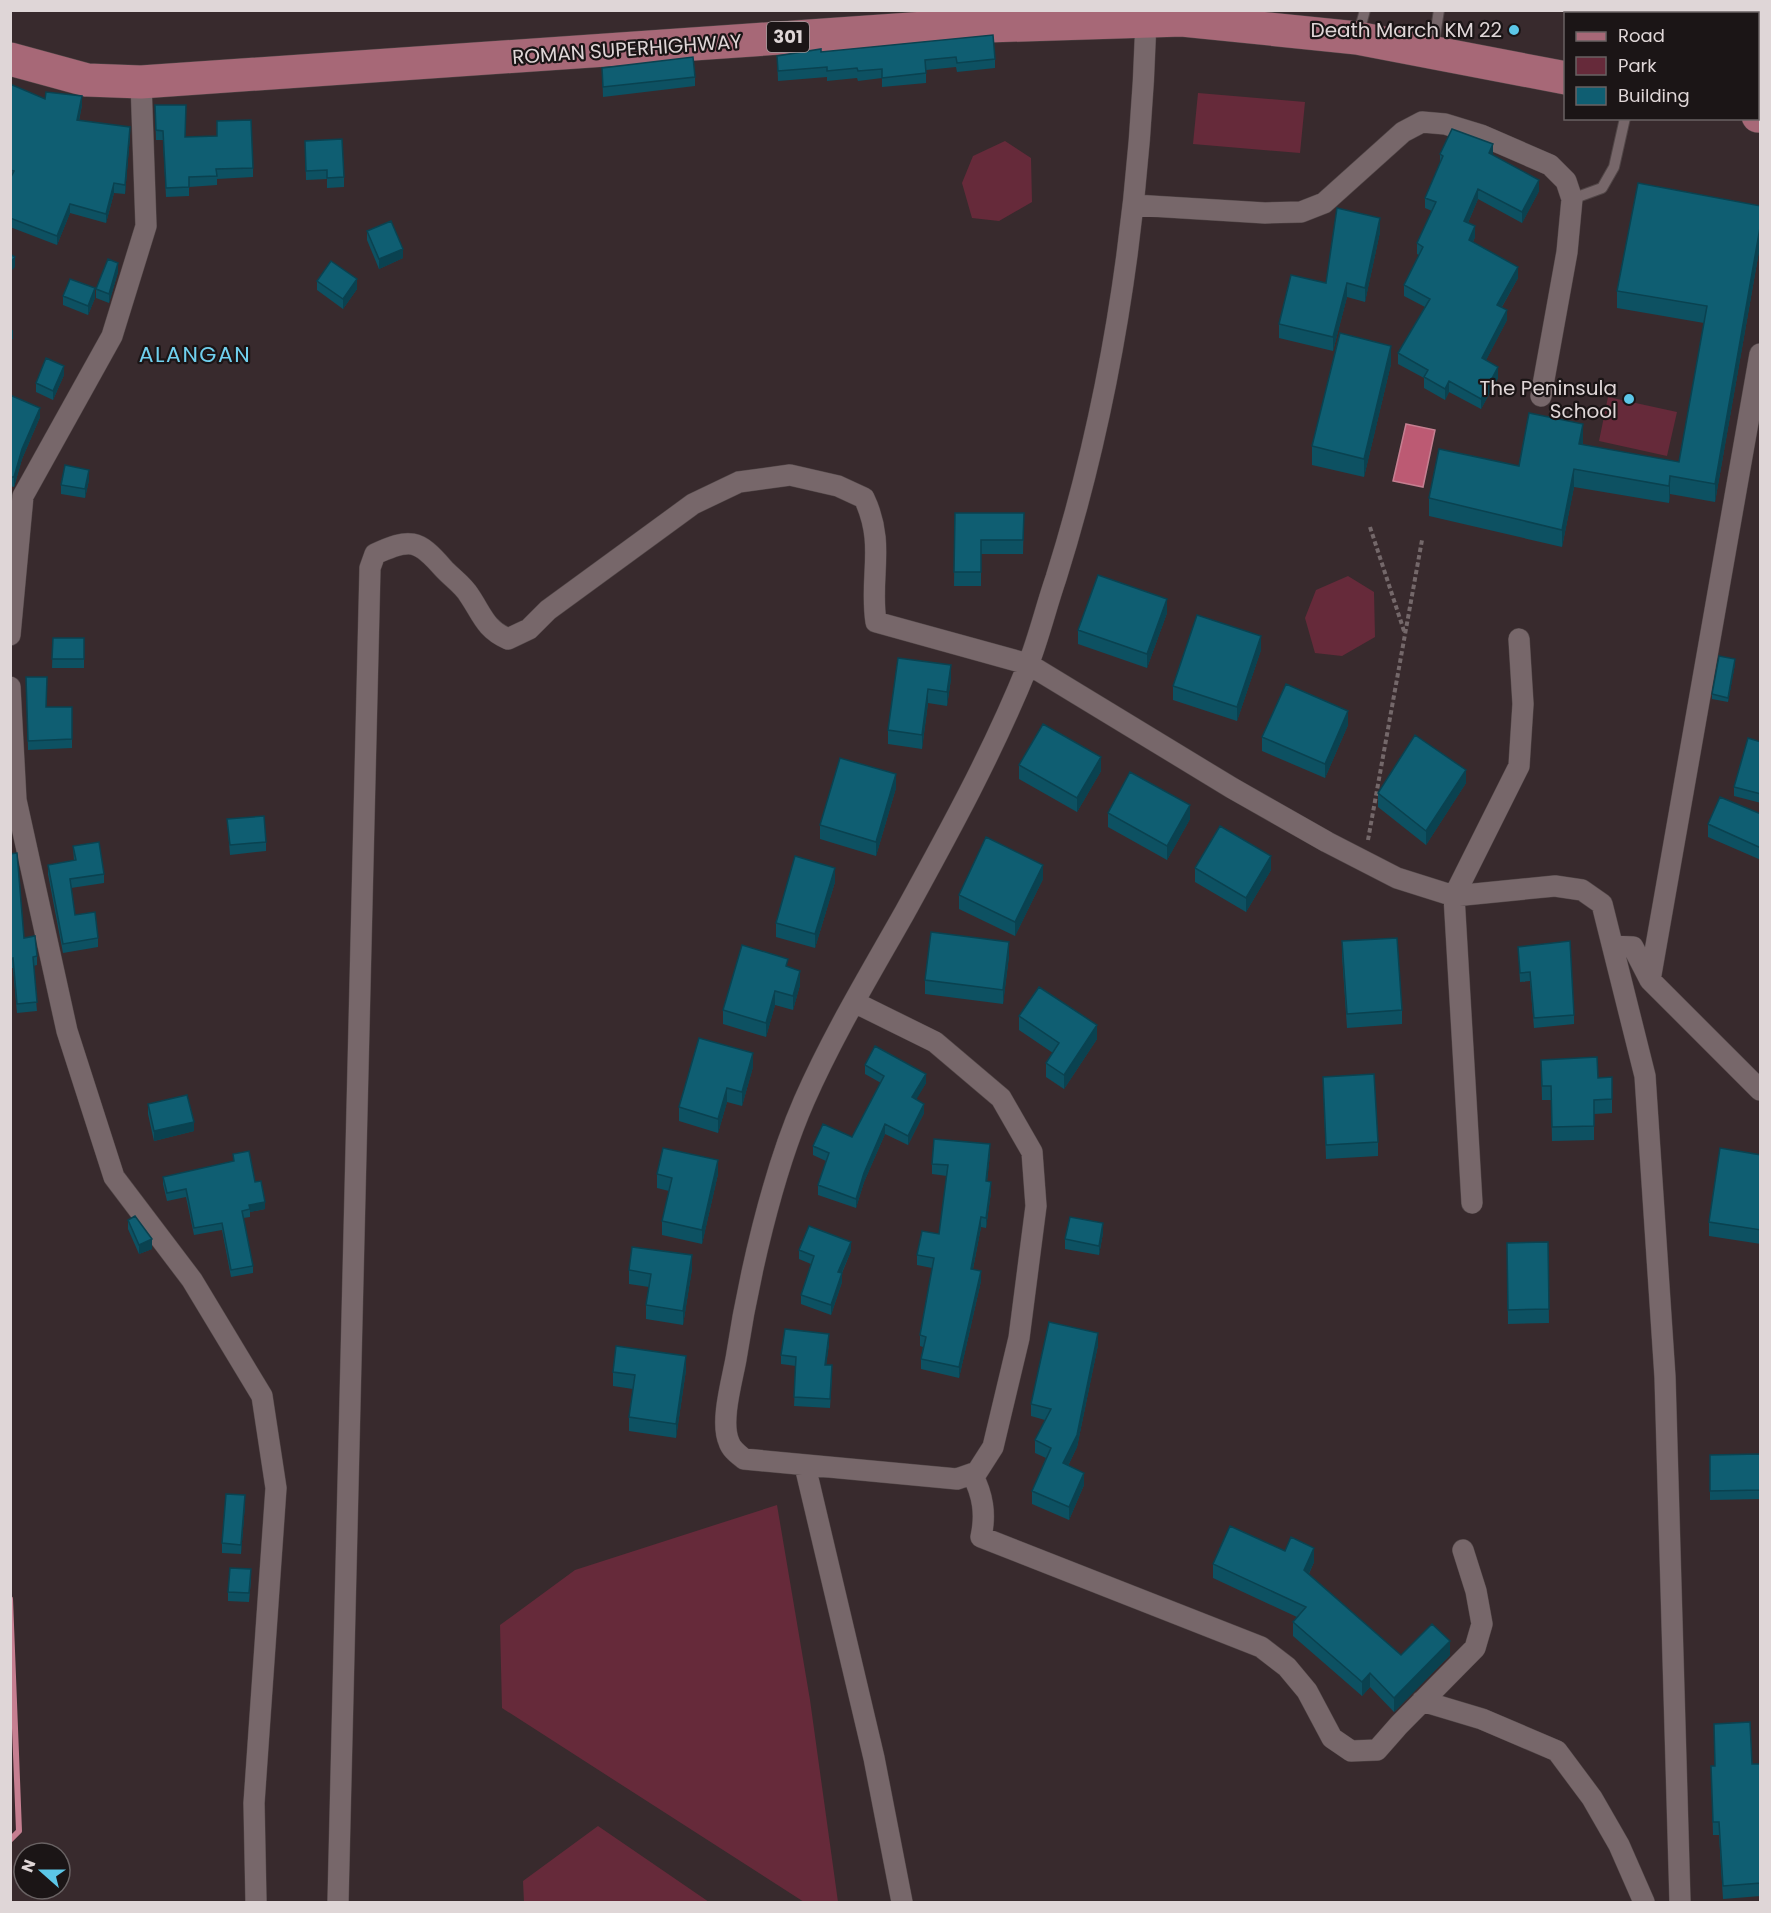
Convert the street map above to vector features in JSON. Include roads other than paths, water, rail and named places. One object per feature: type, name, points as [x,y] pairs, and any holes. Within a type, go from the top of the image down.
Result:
[{"type":"main road","name":"ROMAN SUPERHIGHWAY","points":[[10,59],[87,80],[141,82],[925,28],[1094,17],[1146,16],[1182,20],[1361,24],[1432,51],[1564,78]]},
{"type":"street","points":[[854,1002],[935,1042],[1001,1098],[1032,1152],[1036,1206],[1018,1338],[993,1447],[977,1472],[957,1479],[744,1459],[729,1445],[725,1426],[742,1321],[774,1191],[803,1103],[854,1002],[967,795],[1028,664],[1067,540],[1096,435],[1119,315],[1134,205],[1143,111],[1146,16]]},
{"type":"street","points":[[10,635],[23,496],[112,336],[146,226],[141,82]]},
{"type":"street","points":[[1134,205],[1242,212],[1301,212],[1324,203],[1403,132],[1422,122],[1445,124],[1481,135],[1550,165],[1566,181],[1572,199],[1567,252],[1541,396]]},
{"type":"street","points":[[1650,980],[1761,354]]},
{"type":"street","points":[[338,1902],[370,568],[375,554],[390,547],[412,543],[432,553],[469,594],[494,633],[508,639],[529,629],[548,610],[693,504],[739,482],[790,476],[810,478],[838,486],[864,498],[870,511],[877,541],[874,606],[876,622],[1028,664],[1241,793],[1397,878],[1454,896],[1555,886],[1582,890],[1602,904],[1645,1076],[1665,1377],[1680,1902]]},
{"type":"street","points":[[1472,1203],[1454,896],[1519,766],[1523,704],[1519,639]]},
{"type":"street","points":[[10,687],[16,800],[67,1031],[114,1177],[192,1280],[262,1396],[276,1488],[254,1803],[256,1902]]},
{"type":"street","points":[[1613,946],[1633,947],[1650,980],[1761,1090]]},
{"type":"street","points":[[806,1466],[874,1758],[902,1902]]},
{"type":"street","points":[[972,1474],[982,1493],[984,1509],[981,1537],[1261,1647],[1287,1667],[1307,1691],[1332,1738],[1351,1751],[1377,1750],[1475,1648],[1482,1624],[1476,1591],[1463,1550]]},
{"type":"street","points":[[1422,1701],[1482,1719],[1557,1751],[1592,1798],[1619,1845],[1644,1902]]},
{"type":"lane","points":[[1432,51],[1439,10]]},
{"type":"lane","points":[[1572,199],[1602,188],[1614,167],[1625,120]]},
{"type":"waterway","points":[[10,1599],[19,1831],[10,1840]]},
{"type":"place","name":"Death March KM 22","points":[[1514,30]]},
{"type":"place","name":"The Peninsula School","points":[[1629,399]]},
{"type":"district","name":"ALANGAN","points":[[195,354]]}]
